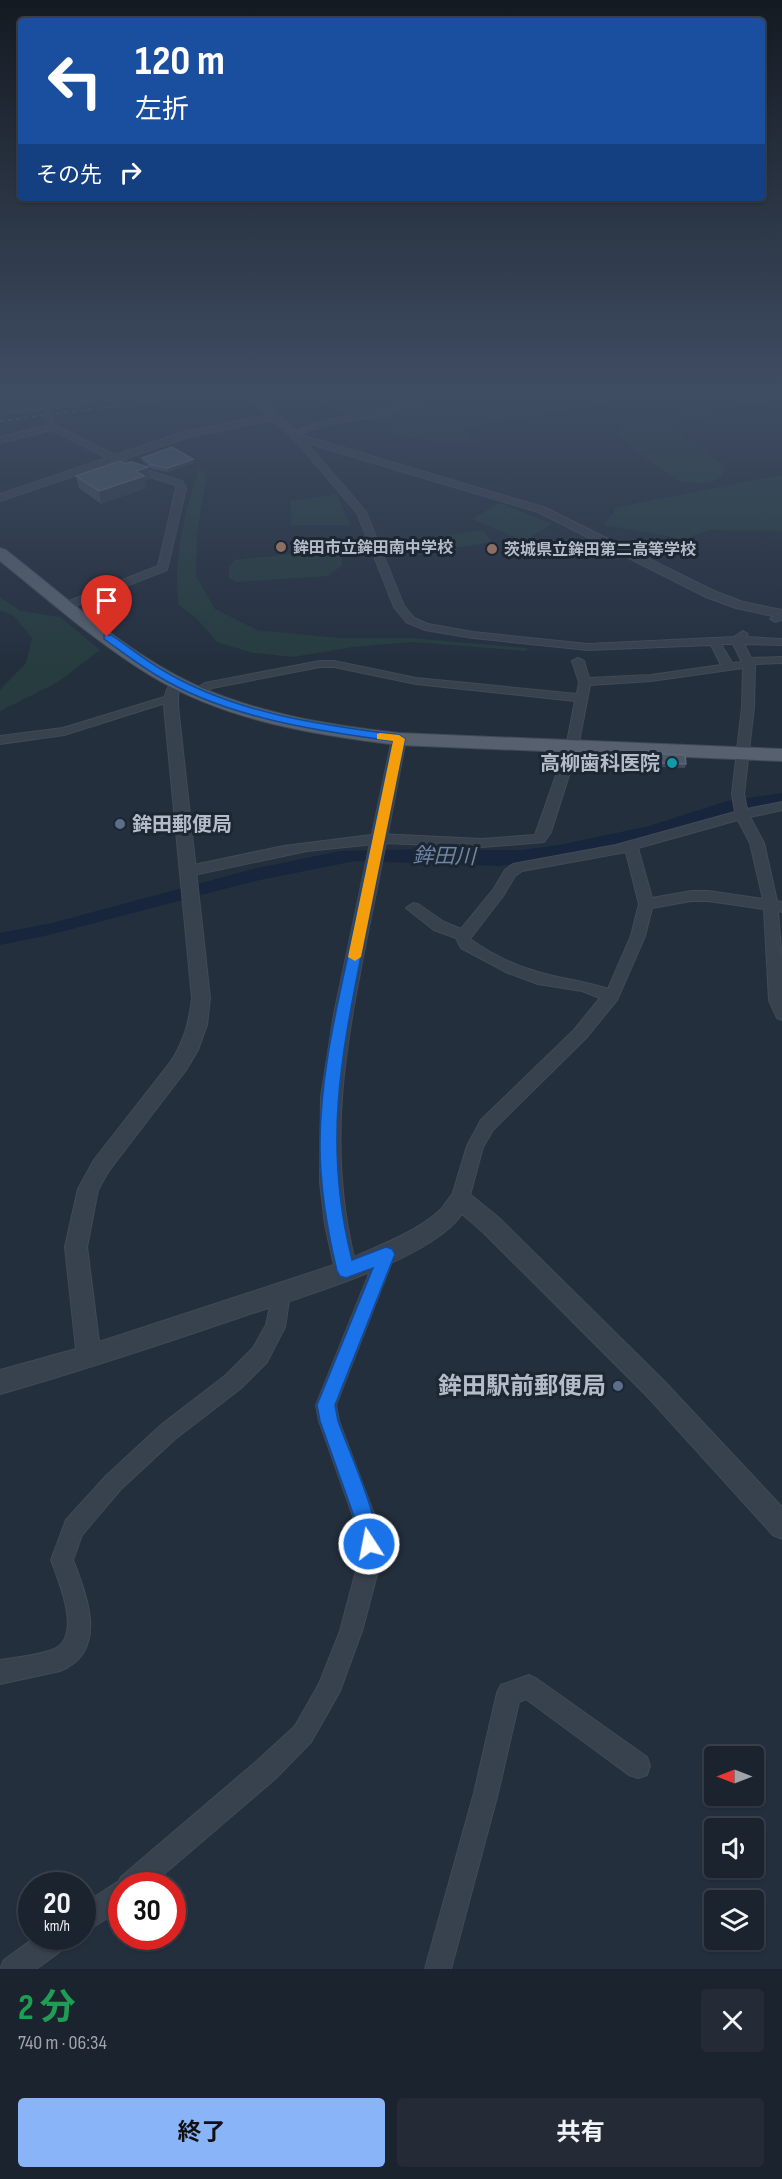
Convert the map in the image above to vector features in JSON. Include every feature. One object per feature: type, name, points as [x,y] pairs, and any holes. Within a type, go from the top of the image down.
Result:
[{"type":"main road","points":[[0,553],[121,648],[182,691],[298,723],[399,739],[782,755]]},
{"type":"street","points":[[0,498],[48,482]]},
{"type":"street","points":[[68,605],[163,568],[182,488],[175,482]]},
{"type":"street","points":[[335,482],[361,512],[399,607],[404,615],[415,624],[464,634],[588,646],[631,647],[740,637],[782,642]]},
{"type":"street","points":[[449,482],[542,510],[710,594],[780,616]]},
{"type":"street","points":[[740,637],[749,662],[748,707],[738,794],[742,813],[757,843],[776,906],[777,1000],[782,1014]]},
{"type":"street","points":[[714,641],[728,667]]},
{"type":"street","points":[[585,682],[651,678],[749,662],[782,660]]},
{"type":"street","points":[[190,872],[345,840],[535,842],[544,832],[572,747],[585,682],[578,661]]},
{"type":"street","points":[[0,740],[64,731],[182,691],[320,664],[349,666],[387,677],[416,681],[582,698]]},
{"type":"street","points":[[89,1357],[76,1247],[88,1190],[101,1166],[165,1086],[191,1045],[198,1025],[201,998],[190,872],[182,691]]},
{"type":"street","points":[[346,1271],[336,1231],[330,1190],[327,1146],[328,1110],[337,1038],[399,739]]},
{"type":"street","points":[[612,996],[583,986],[538,978],[513,969],[462,940],[498,893],[510,873],[518,867],[631,846],[742,813],[782,806]]},
{"type":"street","points":[[535,842],[542,862]]},
{"type":"street","points":[[0,1382],[89,1357],[346,1271],[386,1254],[432,1229],[447,1218],[460,1199],[475,1146],[487,1125],[580,1034],[612,996],[638,936],[645,904],[640,875],[631,846]]},
{"type":"street","points":[[645,904],[691,896],[708,896],[776,906]]},
{"type":"street","points":[[413,908],[439,927],[464,936]]},
{"type":"street","points":[[460,1199],[491,1225],[647,1380],[782,1526]]},
{"type":"street","points":[[146,1872],[267,1769],[303,1734],[328,1691],[351,1631],[367,1571],[369,1544],[366,1522],[329,1421],[326,1405],[386,1254]]},
{"type":"street","points":[[0,1672],[60,1660],[77,1643],[81,1623],[62,1560],[74,1528],[113,1483],[168,1432],[233,1382],[260,1355],[275,1327],[281,1294]]},
{"type":"street","points":[[438,1969],[486,1793],[509,1693],[529,1687],[638,1766]]},
{"type":"street","points":[[13,1969],[40,1950]]},
{"type":"green space","points":[[195,482],[206,482],[197,532],[196,576],[215,609],[257,630],[339,638],[411,638],[528,648],[526,651],[412,642],[353,647],[293,657],[253,653],[217,642],[196,618],[179,605],[177,571],[181,536]]},
{"type":"green space","points":[[746,482],[782,482],[782,531],[710,530],[684,539],[604,525],[617,507]]},
{"type":"green space","points":[[337,494],[350,525],[291,525],[290,501]]},
{"type":"green space","points":[[500,503],[552,524],[524,541],[472,519]]},
{"type":"green space","points":[[483,530],[492,542],[441,550],[433,537]]},
{"type":"green space","points":[[321,551],[335,553],[342,558],[342,565],[328,576],[236,582],[229,578],[229,567],[235,560]]},
{"type":"green space","points":[[0,597],[21,611],[60,617],[100,650],[58,682],[0,711],[0,690],[26,663],[32,638],[14,616],[0,610]]},
{"type":"water","name":"鉾田川","points":[[782,793],[782,804],[592,853],[499,866],[355,861],[255,881],[49,935],[0,945],[0,933],[52,923],[253,869],[340,851],[429,849],[463,853],[474,850],[521,850],[559,845],[649,826],[727,801]]},
{"type":"building","points":[[85,482],[126,482],[99,491]]},
{"type":"building","points":[[659,754],[685,755],[686,764],[660,763]]},
{"type":"slow traffic","points":[[355,957],[399,739],[380,737]]},
{"type":"place","name":"鉾田市立鉾田南中学校","points":[[281,547]]},
{"type":"place","name":"茨城県立鉾田第二高等学校","points":[[492,549]]},
{"type":"place","name":"高柳歯科医院","points":[[672,763]]},
{"type":"place","name":"鉾田郵便局","points":[[120,824]]},
{"type":"place","name":"鉾田駅前郵便局","points":[[618,1386]]},
{"type":"route","points":[[107,637],[179,684],[229,703],[319,728],[399,739],[337,1038],[328,1110],[327,1146],[330,1190],[336,1231],[346,1271],[386,1254],[326,1405],[329,1421],[366,1522],[369,1544]]}]
